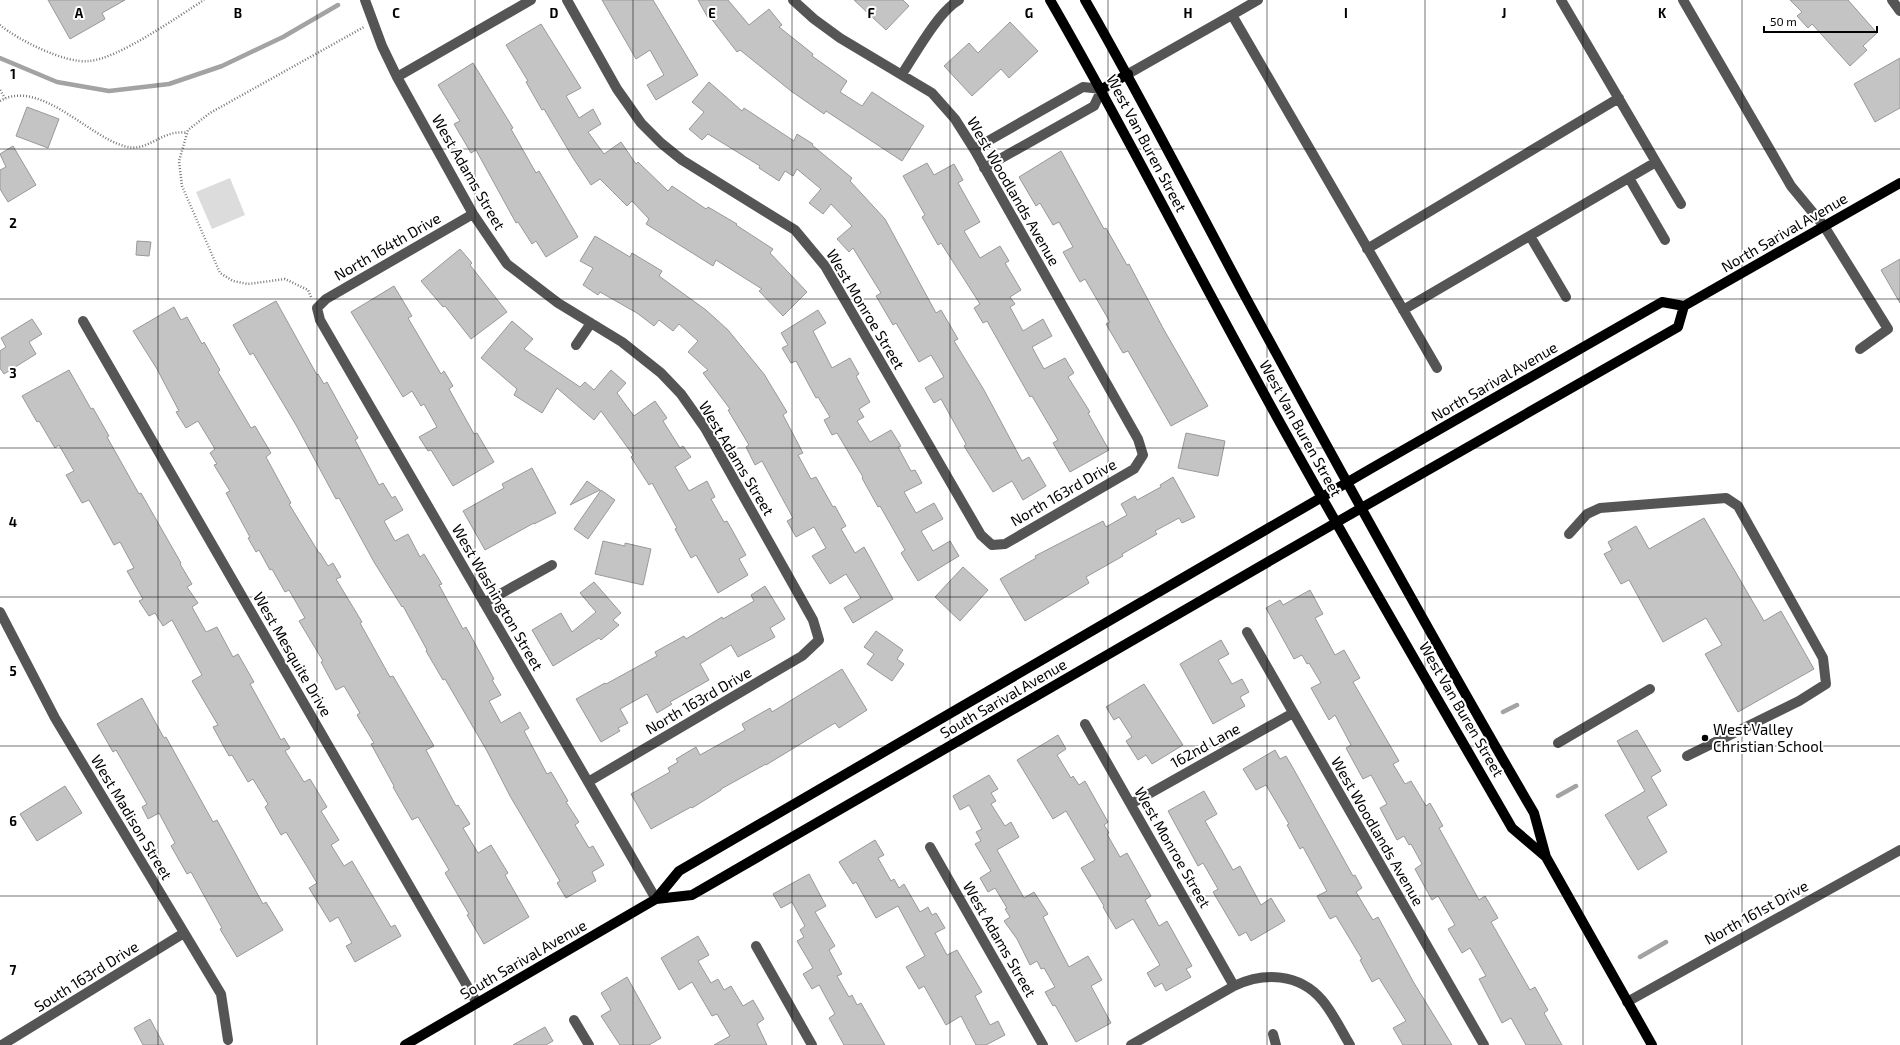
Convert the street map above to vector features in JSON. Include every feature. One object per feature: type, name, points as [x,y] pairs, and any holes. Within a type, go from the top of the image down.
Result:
[{"type":"main road","name":"West Van Buren Street","points":[[1050,0],[1102,89],[1250,367],[1322,498],[1512,828],[1546,857]]},
{"type":"main road","name":"West Van Buren Street","points":[[1085,0],[1128,74],[1191,195],[1360,508],[1534,813],[1546,857],[1652,1045]]},
{"type":"main road","points":[[1102,89],[1128,74]]},
{"type":"main road","name":"North Sarival Avenue","points":[[1322,498],[1662,302],[1684,306],[1900,183]]},
{"type":"main road","points":[[1360,508],[1678,327],[1684,306]]},
{"type":"main road","name":"South Sarival Avenue","points":[[405,1045],[656,899],[679,871],[1322,498]]},
{"type":"main road","name":"South Sarival Avenue","points":[[656,899],[692,895],[1360,508]]},
{"type":"street","name":"West Adams Street","points":[[365,0],[382,46],[397,77],[473,214],[507,264],[558,303],[622,342],[661,373],[681,394],[705,428],[809,613],[819,640]]},
{"type":"street","points":[[397,77],[531,0]]},
{"type":"street","name":"West Monroe Street","points":[[567,0],[617,89],[641,123],[661,143],[682,160],[765,210],[795,230],[813,250],[824,266],[981,535],[992,545]]},
{"type":"street","name":"West Woodlands Avenue","points":[[793,0],[814,19],[840,38],[932,93],[955,119],[974,149],[1138,440],[1143,455]]},
{"type":"street","points":[[902,74],[930,32],[953,4],[959,0]]},
{"type":"street","points":[[1128,74],[1258,0]]},
{"type":"street","points":[[1561,0],[1681,204]]},
{"type":"street","points":[[1683,0],[1791,186],[1824,226],[1888,329],[1860,349]]},
{"type":"street","points":[[1892,0],[1900,11]]},
{"type":"street","points":[[1232,15],[1437,368]]},
{"type":"street","points":[[974,149],[1083,87],[1102,89],[1094,106],[984,168]]},
{"type":"street","points":[[1368,249],[1619,98]]},
{"type":"street","points":[[1403,310],[1656,162]]},
{"type":"street","points":[[1629,178],[1666,240]]},
{"type":"street","name":"North 164th Drive","points":[[317,308],[326,299],[473,214]]},
{"type":"street","points":[[1530,236],[1566,297]]},
{"type":"street","name":"West Washington Street","points":[[317,308],[320,320],[656,899]]},
{"type":"street","name":"West Mesquite Drive","points":[[83,321],[477,1003]]},
{"type":"street","points":[[576,345],[591,324]]},
{"type":"street","name":"North 163rd Drive","points":[[992,545],[1005,544],[1134,469],[1143,455]]},
{"type":"street","points":[[1569,534],[1587,514],[1600,508],[1726,498],[1738,506],[1823,658],[1826,684],[1799,701],[1687,756]]},
{"type":"street","points":[[484,603],[552,565]]},
{"type":"street","name":"West Madison Street","points":[[0,612],[55,718],[221,994],[228,1040]]},
{"type":"street","name":"West Woodlands Avenue","points":[[1247,632],[1484,1045]]},
{"type":"street","name":"North 163rd Drive","points":[[588,782],[802,656],[819,640]]},
{"type":"street","points":[[1558,743],[1650,689]]},
{"type":"street","name":"162nd Lane","points":[[1131,804],[1293,713]]},
{"type":"street","name":"West Monroe Street","points":[[1085,724],[1234,986]]},
{"type":"street","name":"West Adams Street","points":[[930,847],[1043,1045]]},
{"type":"street","name":"North 161st Drive","points":[[1627,1002],[1900,850]]},
{"type":"street","name":"South 163rd Drive","points":[[2,1045],[184,933]]},
{"type":"street","points":[[756,946],[812,1045]]},
{"type":"street","points":[[1131,1045],[1234,986],[1263,976],[1284,977],[1304,985],[1322,999],[1350,1045]]},
{"type":"street","points":[[574,1020],[589,1045]]},
{"type":"street","points":[[1273,1034],[1276,1045]]},
{"type":"path","points":[[0,25],[27,42],[48,52],[88,62],[105,58],[130,45],[204,0]]},
{"type":"path","points":[[317,308],[308,290],[285,279],[248,284],[233,282],[220,272],[182,186],[179,161],[187,133],[210,113],[350,34],[373,23]]},
{"type":"path","points":[[0,90],[5,98]]},
{"type":"path","points":[[0,101],[5,98],[20,96],[38,98],[68,114],[108,140],[125,147],[146,145],[174,131],[187,133]]},
{"type":"shaded area","points":[[230,178],[245,215],[212,229],[196,192]]},
{"type":"building","points":[[48,0],[125,0],[102,13],[105,19],[70,39]]},
{"type":"building","points":[[602,0],[653,0],[698,75],[656,100],[647,85],[664,75],[650,50],[636,59]]},
{"type":"building","points":[[698,0],[728,0],[749,25],[769,9],[782,25],[779,27],[813,54],[812,56],[847,81],[840,92],[862,106],[872,92],[924,126],[902,161],[826,111],[824,114],[791,91],[740,50],[737,52],[710,17],[708,18]]},
{"type":"building","points":[[854,0],[903,0],[909,6],[886,30]]},
{"type":"building","points":[[1790,0],[1848,0],[1877,33],[1863,46],[1867,50],[1850,66],[1812,24],[1808,28],[1797,16],[1802,12]]},
{"type":"building","points":[[1010,22],[1038,51],[1009,78],[1001,69],[972,96],[944,66],[969,43],[978,53]]},
{"type":"building","points":[[541,24],[581,88],[566,96],[579,118],[593,109],[601,124],[588,132],[604,154],[621,142],[636,164],[638,162],[668,191],[672,186],[706,209],[708,207],[737,224],[736,225],[773,249],[770,253],[807,292],[783,316],[759,291],[762,289],[716,260],[713,266],[646,224],[649,219],[632,201],[627,206],[600,179],[591,185],[544,109],[542,110],[526,82],[528,81],[506,45]]},
{"type":"building","points":[[1900,58],[1900,108],[1875,122],[1854,84]]},
{"type":"building","points":[[473,63],[513,128],[511,129],[536,173],[539,171],[578,237],[546,257],[536,241],[532,244],[518,222],[516,223],[476,150],[471,153],[454,124],[460,121],[438,85]]},
{"type":"building","points":[[709,82],[742,111],[744,108],[794,141],[797,134],[813,144],[812,145],[852,178],[850,181],[885,219],[936,313],[941,310],[958,339],[954,341],[984,390],[1022,461],[1029,457],[1046,486],[1023,500],[1012,481],[993,492],[964,446],[966,444],[941,399],[934,403],[925,388],[944,377],[931,355],[919,362],[896,323],[893,325],[876,296],[881,293],[853,248],[849,252],[837,239],[852,226],[831,204],[823,214],[809,203],[821,189],[797,169],[793,176],[785,171],[779,181],[759,168],[760,166],[708,134],[702,140],[689,129],[704,112],[692,102]]},
{"type":"building","points":[[27,107],[59,119],[48,148],[16,136]]},
{"type":"building","points":[[13,146],[36,185],[8,202],[0,189],[0,170],[6,167],[0,154]]},
{"type":"building","points":[[1061,151],[1104,229],[1106,228],[1127,265],[1129,264],[1164,330],[1208,406],[1171,426],[1128,351],[1123,353],[1106,324],[1110,322],[1085,279],[1080,282],[1063,252],[1073,247],[1059,222],[1053,225],[1040,203],[1036,206],[1019,177]]},
{"type":"building","points":[[927,163],[934,175],[954,164],[963,180],[958,183],[980,222],[964,231],[980,258],[1000,246],[1009,261],[1005,263],[1021,290],[1010,297],[1015,304],[1010,307],[1023,331],[1043,319],[1052,336],[1032,347],[1044,369],[1065,358],[1074,373],[1068,377],[1090,412],[1088,413],[1109,450],[1070,472],[1053,443],[1058,440],[1032,396],[1030,397],[987,321],[983,323],[974,308],[980,304],[941,243],[938,245],[922,217],[925,215],[903,176]]},
{"type":"building","points":[[595,236],[630,257],[632,253],[662,271],[659,276],[706,310],[728,330],[764,374],[787,412],[783,415],[803,453],[798,455],[811,479],[816,477],[833,507],[835,506],[846,526],[841,529],[855,553],[864,547],[893,599],[853,623],[844,608],[861,598],[846,574],[830,584],[812,556],[826,548],[814,527],[796,537],[787,521],[793,518],[762,461],[755,465],[746,447],[749,445],[728,410],[730,409],[703,373],[708,370],[688,352],[698,341],[679,324],[673,331],[659,320],[654,326],[637,313],[600,292],[598,295],[583,285],[593,268],[580,261]]},
{"type":"building","points":[[137,241],[151,242],[149,256],[136,255]]},
{"type":"building","points":[[460,249],[472,263],[470,265],[507,312],[471,339],[445,306],[443,307],[421,281]]},
{"type":"building","points":[[1900,259],[1900,303],[1881,270]]},
{"type":"building","points":[[394,286],[412,316],[408,318],[441,374],[444,371],[453,386],[449,389],[474,434],[477,433],[494,462],[453,486],[431,450],[428,451],[419,437],[437,427],[424,404],[421,406],[412,391],[403,397],[351,312]]},
{"type":"building","points":[[276,301],[317,375],[318,374],[324,384],[327,382],[358,438],[355,440],[379,485],[383,483],[392,498],[395,496],[403,510],[384,521],[395,541],[408,534],[420,557],[424,554],[442,584],[439,585],[463,629],[466,627],[494,679],[492,680],[501,695],[489,701],[501,723],[520,712],[529,728],[524,731],[547,774],[551,772],[568,801],[566,802],[579,822],[575,825],[589,848],[593,846],[604,865],[592,872],[596,881],[566,898],[557,883],[560,881],[510,796],[487,751],[445,679],[443,680],[426,651],[427,650],[403,606],[402,607],[374,562],[339,498],[336,499],[296,425],[253,353],[250,355],[233,325]]},
{"type":"building","points":[[174,307],[181,320],[187,317],[202,344],[204,342],[220,370],[218,372],[251,428],[255,426],[271,453],[266,457],[291,503],[289,504],[328,566],[333,563],[341,577],[336,579],[362,622],[360,623],[390,677],[393,676],[434,746],[426,750],[456,806],[458,805],[470,824],[463,828],[478,853],[491,845],[508,873],[505,875],[529,917],[484,944],[467,915],[469,914],[445,873],[449,870],[418,817],[412,820],[393,787],[394,786],[371,744],[374,743],[357,715],[360,713],[344,686],[336,690],[321,662],[323,661],[299,621],[305,618],[289,590],[285,592],[259,550],[256,552],[248,538],[250,537],[226,493],[230,491],[214,465],[217,464],[210,453],[215,449],[198,421],[186,428],[176,412],[179,411],[157,369],[133,331]]},
{"type":"building","points":[[818,310],[826,323],[813,331],[832,368],[850,358],[859,374],[856,376],[870,402],[859,409],[864,417],[857,421],[870,442],[891,430],[901,446],[898,447],[911,471],[915,470],[922,483],[904,492],[916,513],[934,503],[943,519],[921,531],[933,551],[950,541],[959,556],[918,581],[901,553],[905,550],[880,506],[878,507],[862,478],[863,477],[837,433],[832,435],[824,420],[830,417],[818,397],[816,398],[796,361],[791,363],[782,348],[788,345],[781,333]]},
{"type":"building","points":[[32,319],[42,334],[29,342],[36,354],[4,374],[0,368],[0,351],[6,347],[1,338]]},
{"type":"building","points":[[512,321],[533,339],[524,349],[580,387],[585,382],[594,390],[611,370],[626,383],[617,393],[634,416],[655,401],[667,418],[663,421],[680,448],[683,446],[691,457],[675,467],[689,491],[707,481],[715,497],[711,499],[724,522],[727,521],[746,555],[739,559],[748,575],[718,593],[696,555],[691,558],[675,529],[677,528],[652,483],[649,485],[631,457],[633,455],[601,411],[594,420],[557,388],[542,413],[514,395],[517,389],[481,358]]},
{"type":"building","points":[[69,370],[91,409],[93,408],[109,436],[107,437],[139,494],[141,493],[192,584],[187,587],[198,603],[192,607],[206,632],[217,627],[233,657],[238,654],[254,682],[250,684],[281,740],[284,738],[290,748],[285,751],[304,782],[310,779],[327,807],[321,811],[339,840],[331,845],[344,866],[352,861],[391,927],[395,925],[401,936],[355,962],[346,946],[352,943],[338,917],[330,922],[309,888],[317,883],[286,832],[281,835],[265,807],[268,804],[253,779],[248,782],[232,755],[229,756],[213,727],[218,725],[192,681],[202,675],[172,620],[163,626],[155,613],[149,616],[139,601],[143,599],[127,571],[134,568],[120,542],[114,545],[89,500],[82,503],[66,475],[74,471],[59,445],[55,448],[39,421],[37,422],[22,396]]},
{"type":"building","points":[[1186,433],[1225,441],[1218,476],[1178,468]]},
{"type":"building","points":[[532,468],[556,513],[534,523],[485,550],[463,511],[504,488],[502,484]]},
{"type":"building","points":[[1173,477],[1195,517],[1182,523],[1179,518],[1155,531],[1157,534],[1122,554],[1123,556],[1086,577],[1089,583],[1025,621],[1000,579],[1036,558],[1035,556],[1103,521],[1106,527],[1127,515],[1121,504],[1135,496],[1137,500],[1161,487],[1160,485]]},
{"type":"building","points":[[587,481],[600,490],[570,505]]},
{"type":"building","points":[[601,490],[615,500],[588,539],[574,529]]},
{"type":"building","points":[[1704,518],[1764,621],[1781,611],[1814,669],[1738,712],[1705,654],[1722,645],[1706,618],[1663,642],[1629,580],[1621,584],[1604,554],[1612,550],[1608,542],[1636,526],[1649,549]]},
{"type":"building","points":[[603,541],[625,546],[625,543],[651,549],[643,585],[595,574]]},
{"type":"building","points":[[963,567],[988,590],[960,621],[935,597]]},
{"type":"building","points":[[594,582],[621,613],[613,620],[619,625],[601,640],[599,638],[553,666],[532,630],[561,613],[572,632],[596,612],[580,593]]},
{"type":"building","points":[[765,586],[785,619],[770,628],[775,637],[738,657],[731,645],[700,664],[709,680],[670,702],[672,704],[657,713],[647,694],[620,709],[628,723],[618,728],[620,731],[601,742],[576,699],[657,656],[655,652],[684,636],[686,639],[722,617],[723,619],[754,601],[751,595]]},
{"type":"building","points":[[1310,590],[1323,614],[1315,618],[1335,655],[1344,650],[1360,678],[1353,682],[1399,761],[1393,764],[1405,784],[1411,781],[1426,806],[1430,803],[1443,826],[1439,828],[1479,900],[1485,896],[1498,918],[1491,922],[1530,990],[1535,987],[1548,1010],[1544,1013],[1562,1045],[1526,1045],[1511,1018],[1502,1023],[1479,979],[1486,976],[1470,948],[1462,953],[1448,929],[1455,925],[1438,896],[1432,900],[1415,869],[1422,864],[1411,844],[1409,845],[1404,836],[1397,840],[1380,808],[1387,804],[1371,775],[1363,779],[1346,748],[1351,745],[1335,715],[1329,720],[1311,688],[1321,683],[1309,663],[1307,664],[1302,655],[1294,659],[1266,608],[1280,600],[1283,605]]},
{"type":"building","points":[[876,631],[903,650],[897,659],[904,664],[892,681],[867,664],[874,654],[864,647]]},
{"type":"building","points":[[1221,640],[1229,654],[1218,660],[1232,684],[1242,679],[1249,692],[1240,697],[1245,706],[1213,724],[1180,664]]},
{"type":"building","points":[[842,669],[867,710],[839,728],[835,723],[766,765],[721,789],[692,808],[691,807],[651,829],[631,794],[670,772],[668,768],[678,762],[676,759],[696,747],[700,755],[745,730],[742,724],[770,708],[772,712]]},
{"type":"building","points":[[1144,684],[1183,745],[1152,764],[1146,755],[1138,760],[1126,741],[1132,737],[1119,717],[1114,720],[1106,707]]},
{"type":"building","points":[[142,698],[164,738],[166,737],[213,822],[217,820],[263,904],[266,902],[283,930],[237,957],[220,929],[222,928],[191,872],[187,874],[171,846],[175,843],[159,813],[148,819],[142,807],[147,804],[116,750],[113,752],[97,724]]},
{"type":"building","points":[[1637,730],[1661,771],[1651,777],[1667,805],[1647,817],[1667,852],[1638,870],[1605,815],[1645,791],[1617,741]]},
{"type":"building","points":[[1058,735],[1066,749],[1057,755],[1071,778],[1073,776],[1079,785],[1085,781],[1108,822],[1104,825],[1109,833],[1107,834],[1120,857],[1127,853],[1151,896],[1145,900],[1159,926],[1167,921],[1192,966],[1186,969],[1191,977],[1166,991],[1162,983],[1155,987],[1147,973],[1160,965],[1133,919],[1116,929],[1081,868],[1095,860],[1066,811],[1053,819],[1017,760]]},
{"type":"building","points":[[1275,750],[1280,759],[1286,756],[1353,876],[1355,875],[1362,888],[1356,892],[1373,920],[1378,917],[1414,983],[1452,1045],[1403,1045],[1393,1028],[1406,1021],[1379,978],[1372,982],[1360,960],[1362,959],[1336,916],[1330,919],[1317,896],[1327,891],[1303,847],[1300,849],[1287,825],[1289,824],[1266,785],[1256,790],[1243,769]]},
{"type":"building","points":[[989,775],[998,789],[991,793],[996,801],[991,804],[1005,826],[1011,822],[1019,837],[997,850],[1024,898],[1034,892],[1048,914],[1043,917],[1069,967],[1088,956],[1102,980],[1091,986],[1111,1023],[1076,1042],[1055,1005],[1053,1006],[1045,992],[1055,987],[1044,968],[1041,969],[1037,961],[1030,965],[1017,939],[1004,921],[1010,917],[1005,909],[1007,908],[995,888],[988,892],[980,878],[991,871],[975,844],[981,841],[976,832],[982,829],[969,805],[960,810],[953,796]]},
{"type":"building","points":[[65,786],[82,813],[37,841],[20,814]]},
{"type":"building","points":[[1204,791],[1217,814],[1205,821],[1233,870],[1240,866],[1261,905],[1271,898],[1285,921],[1251,941],[1246,932],[1239,936],[1213,892],[1218,889],[1203,863],[1198,866],[1168,811]]},
{"type":"building","points":[[875,840],[884,855],[878,858],[891,881],[894,879],[899,888],[904,884],[920,912],[928,907],[932,915],[936,913],[945,928],[935,933],[947,955],[957,950],[982,992],[975,996],[990,1025],[998,1021],[1005,1035],[986,1045],[976,1045],[961,1016],[946,1025],[924,986],[919,989],[906,967],[925,956],[898,906],[876,918],[856,882],[853,884],[839,862]]},
{"type":"building","points":[[809,874],[826,906],[815,912],[835,946],[829,950],[842,974],[837,976],[849,997],[852,995],[857,1005],[861,1003],[885,1045],[844,1045],[829,1018],[835,1014],[819,985],[812,989],[803,974],[813,968],[797,941],[804,937],[800,930],[805,926],[792,902],[781,908],[773,894]]},
{"type":"building","points":[[698,936],[709,955],[698,961],[711,983],[718,979],[724,990],[731,986],[743,1006],[753,1000],[764,1019],[757,1024],[767,1045],[714,1045],[730,1036],[717,1014],[712,1016],[692,982],[679,990],[661,958]]},
{"type":"building","points":[[627,977],[661,1038],[649,1045],[620,1045],[601,1016],[611,1010],[601,993]]},
{"type":"building","points":[[150,1019],[164,1045],[143,1045],[134,1028]]},
{"type":"building","points":[[545,1027],[553,1041],[546,1045],[513,1045]]},
{"type":"waterway","points":[[0,58],[57,82],[109,91],[169,84],[222,66],[283,37],[338,5]]},
{"type":"waterway","points":[[1503,712],[1517,705]]},
{"type":"waterway","points":[[1558,796],[1576,786]]},
{"type":"waterway","points":[[1640,957],[1666,942]]},
{"type":"place","name":"West Valley Christian School","points":[[1705,738]]}]
